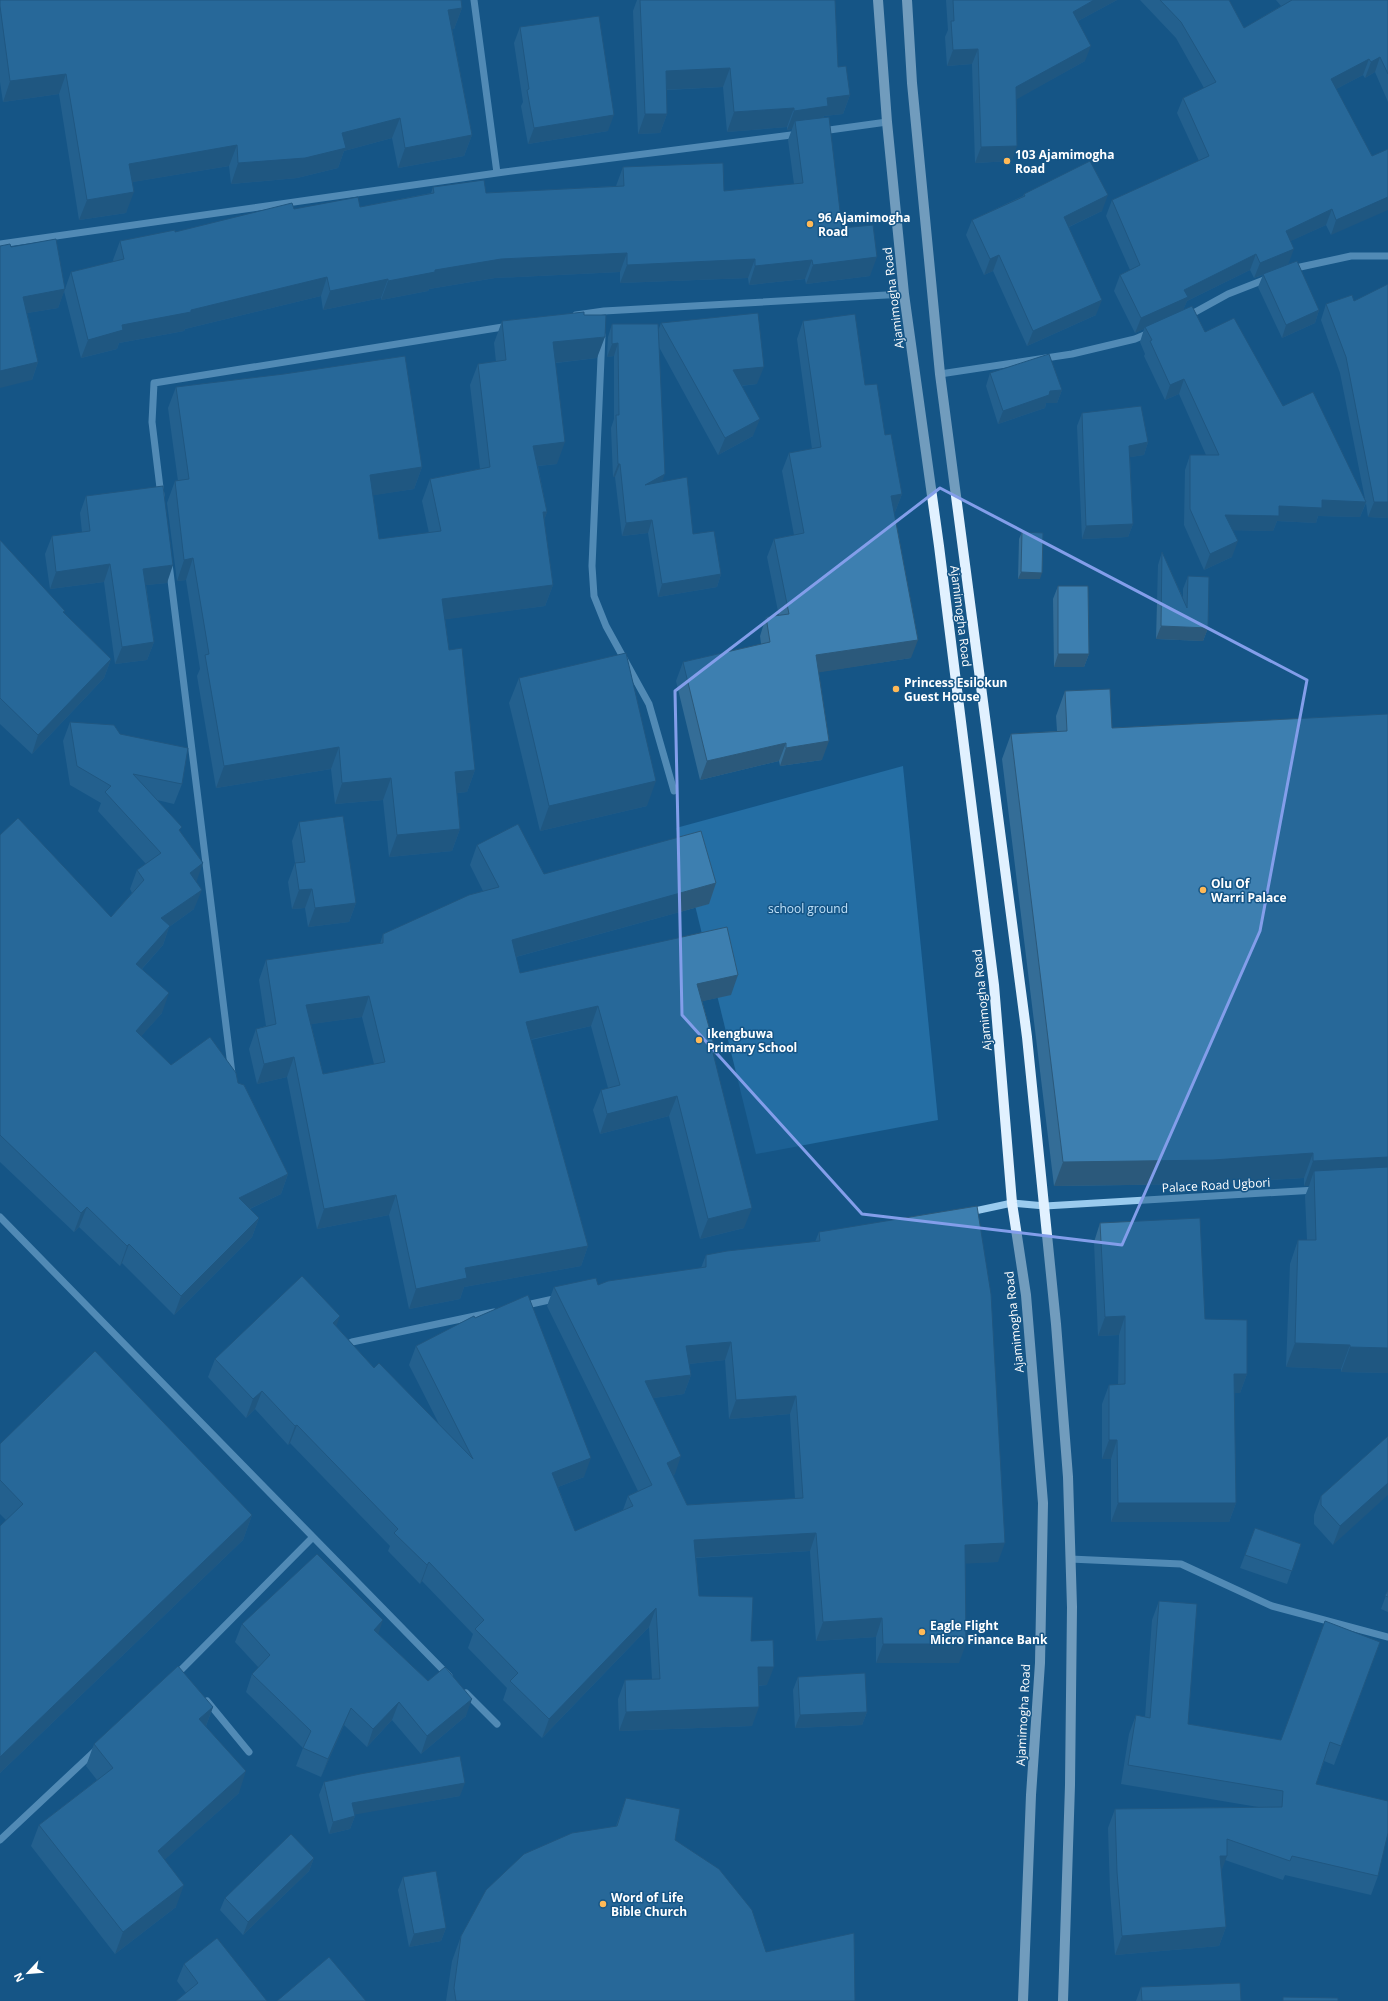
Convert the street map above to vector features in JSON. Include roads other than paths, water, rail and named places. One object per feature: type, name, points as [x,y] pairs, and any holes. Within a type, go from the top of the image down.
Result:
[{"type":"main road","name":"Ajamimogha Road","points":[[878,0],[887,122],[904,294],[939,546],[994,984],[1012,1203],[1026,1295],[1043,1503],[1040,1663],[1031,1802],[1023,2001]]},
{"type":"main road","name":"Ajamimogha Road","points":[[907,0],[912,83],[940,374],[1027,1037],[1045,1206],[1068,1476],[1072,1615],[1070,1785],[1063,2001]]},
{"type":"street","points":[[474,0],[497,173]]},
{"type":"street","points":[[817,131],[887,122]]},
{"type":"street","points":[[0,244],[497,173],[809,132]]},
{"type":"street","points":[[1178,320],[1228,294],[1298,266],[1351,256],[1388,256]]},
{"type":"street","points":[[564,317],[904,294]]},
{"type":"street","points":[[161,501],[152,422],[154,383],[517,325]]},
{"type":"street","points":[[603,326],[592,566],[594,596],[606,626],[649,704],[674,792]]},
{"type":"street","points":[[940,374],[1072,354],[1135,339],[1157,330]]},
{"type":"street","points":[[168,556],[233,1084]]},
{"type":"street","name":"Palace Road Ugbori","points":[[966,1213],[1012,1203],[1045,1206],[1324,1190]]},
{"type":"street","points":[[0,1217],[452,1679]]},
{"type":"street","points":[[515,1308],[569,1296]]},
{"type":"street","points":[[352,1342],[500,1311]]},
{"type":"street","points":[[170,1681],[184,1673],[313,1537]]},
{"type":"street","points":[[1070,1559],[1181,1564],[1272,1606],[1388,1637]]},
{"type":"street","points":[[458,1685],[497,1724]]},
{"type":"street","points":[[200,1694],[249,1752]]},
{"type":"street","points":[[0,1840],[102,1744]]},
{"type":"place","name":"103 Ajamimogha Road","points":[[1007,161]]},
{"type":"place","name":"96 Ajamimogha Road","points":[[810,224]]},
{"type":"place","name":"Princess Esilokun Guest House","points":[[896,689]]},
{"type":"place","name":"Olu Of Warri Palace","points":[[1203,890]]},
{"type":"place","name":"Ikengbuwa Primary School","points":[[699,1040]]},
{"type":"place","name":"Eagle Flight Micro Finance Bank","points":[[922,1632]]},
{"type":"place","name":"Word of Life Bible Church","points":[[603,1904]]},
{"type":"park label","name":"school ground","points":[[808,908]]}]
